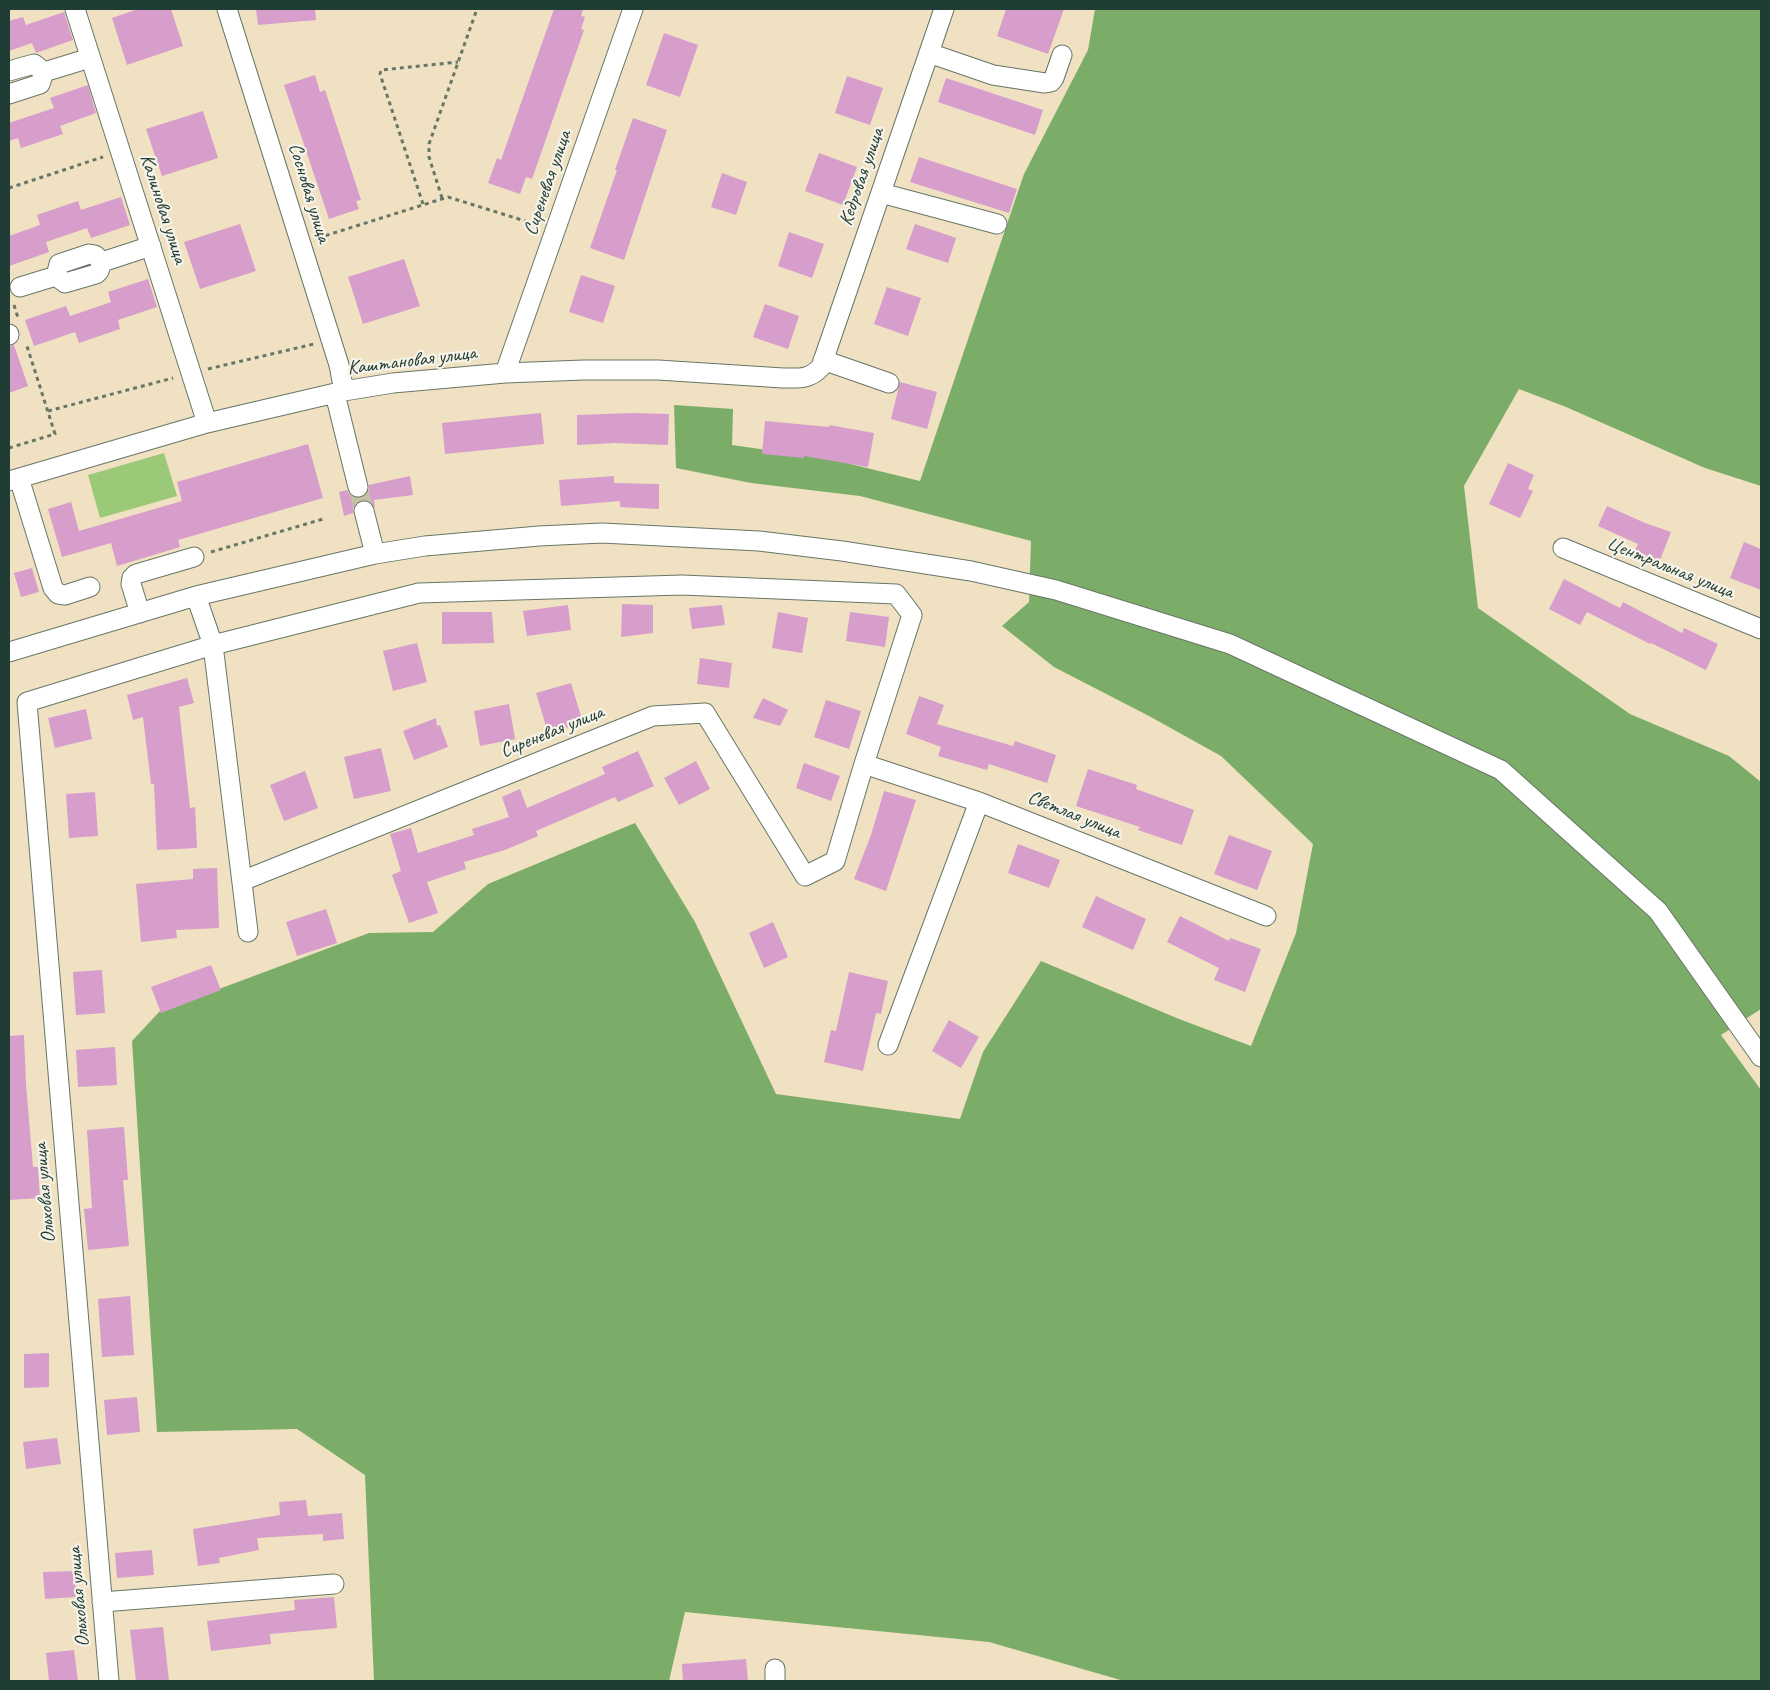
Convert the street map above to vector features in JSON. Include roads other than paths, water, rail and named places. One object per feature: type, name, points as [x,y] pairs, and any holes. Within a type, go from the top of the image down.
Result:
[{"type":"street","name":"Калиновая улица","points":[[75,9],[207,423]]},
{"type":"street","name":"Сосновая улица","points":[[227,9],[339,365],[339,392],[358,488]]},
{"type":"street","name":"Сиреневая улица","points":[[505,372],[633,9]]},
{"type":"street","name":"Кедровая улица","points":[[823,360],[944,9]]},
{"type":"street","points":[[929,52],[993,75],[1045,83],[1051,82],[1054,78],[1062,55]]},
{"type":"street","points":[[44,72],[90,58]]},
{"type":"street","points":[[9,72],[34,64],[44,72]]},
{"type":"street","points":[[9,94],[40,84],[44,72]]},
{"type":"street","points":[[881,192],[997,224]]},
{"type":"street","points":[[16,293],[56,276],[59,264],[89,254],[95,255],[102,262],[151,246]]},
{"type":"street","points":[[823,360],[889,383]]},
{"type":"street","name":"Каштановая улица","points":[[14,480],[207,423],[339,392],[393,383],[505,372],[584,370],[658,370],[802,378],[814,375],[821,367],[823,360]]},
{"type":"street","points":[[14,480],[53,588],[58,594],[65,594],[90,587]]},
{"type":"street","points":[[364,511],[375,554]]},
{"type":"street","points":[[9,652],[196,596],[375,554],[425,546],[566,534],[602,533],[759,541],[842,551],[971,572],[1056,590],[1230,644],[1501,770],[1658,911],[1761,1057]]},
{"type":"street","name":"Центральная улица","points":[[1563,548],[1761,629]]},
{"type":"street","points":[[140,613],[132,578],[136,574],[194,557]]},
{"type":"street","points":[[213,645],[419,593],[682,585],[896,594],[912,615],[864,764]]},
{"type":"street","points":[[196,596],[213,645],[248,932]]},
{"type":"street","name":"Ольховая улица","points":[[109,1681],[27,702],[213,645]]},
{"type":"street","name":"Сиреневая улица","points":[[242,881],[653,716],[705,714],[805,876],[835,861],[864,764]]},
{"type":"street","name":"Светлая улица","points":[[864,764],[979,802],[1266,916]]},
{"type":"street","points":[[888,1045],[979,802]]},
{"type":"street","points":[[102,1602],[334,1584]]},
{"type":"tunnel","points":[[358,487],[364,511]]}]
